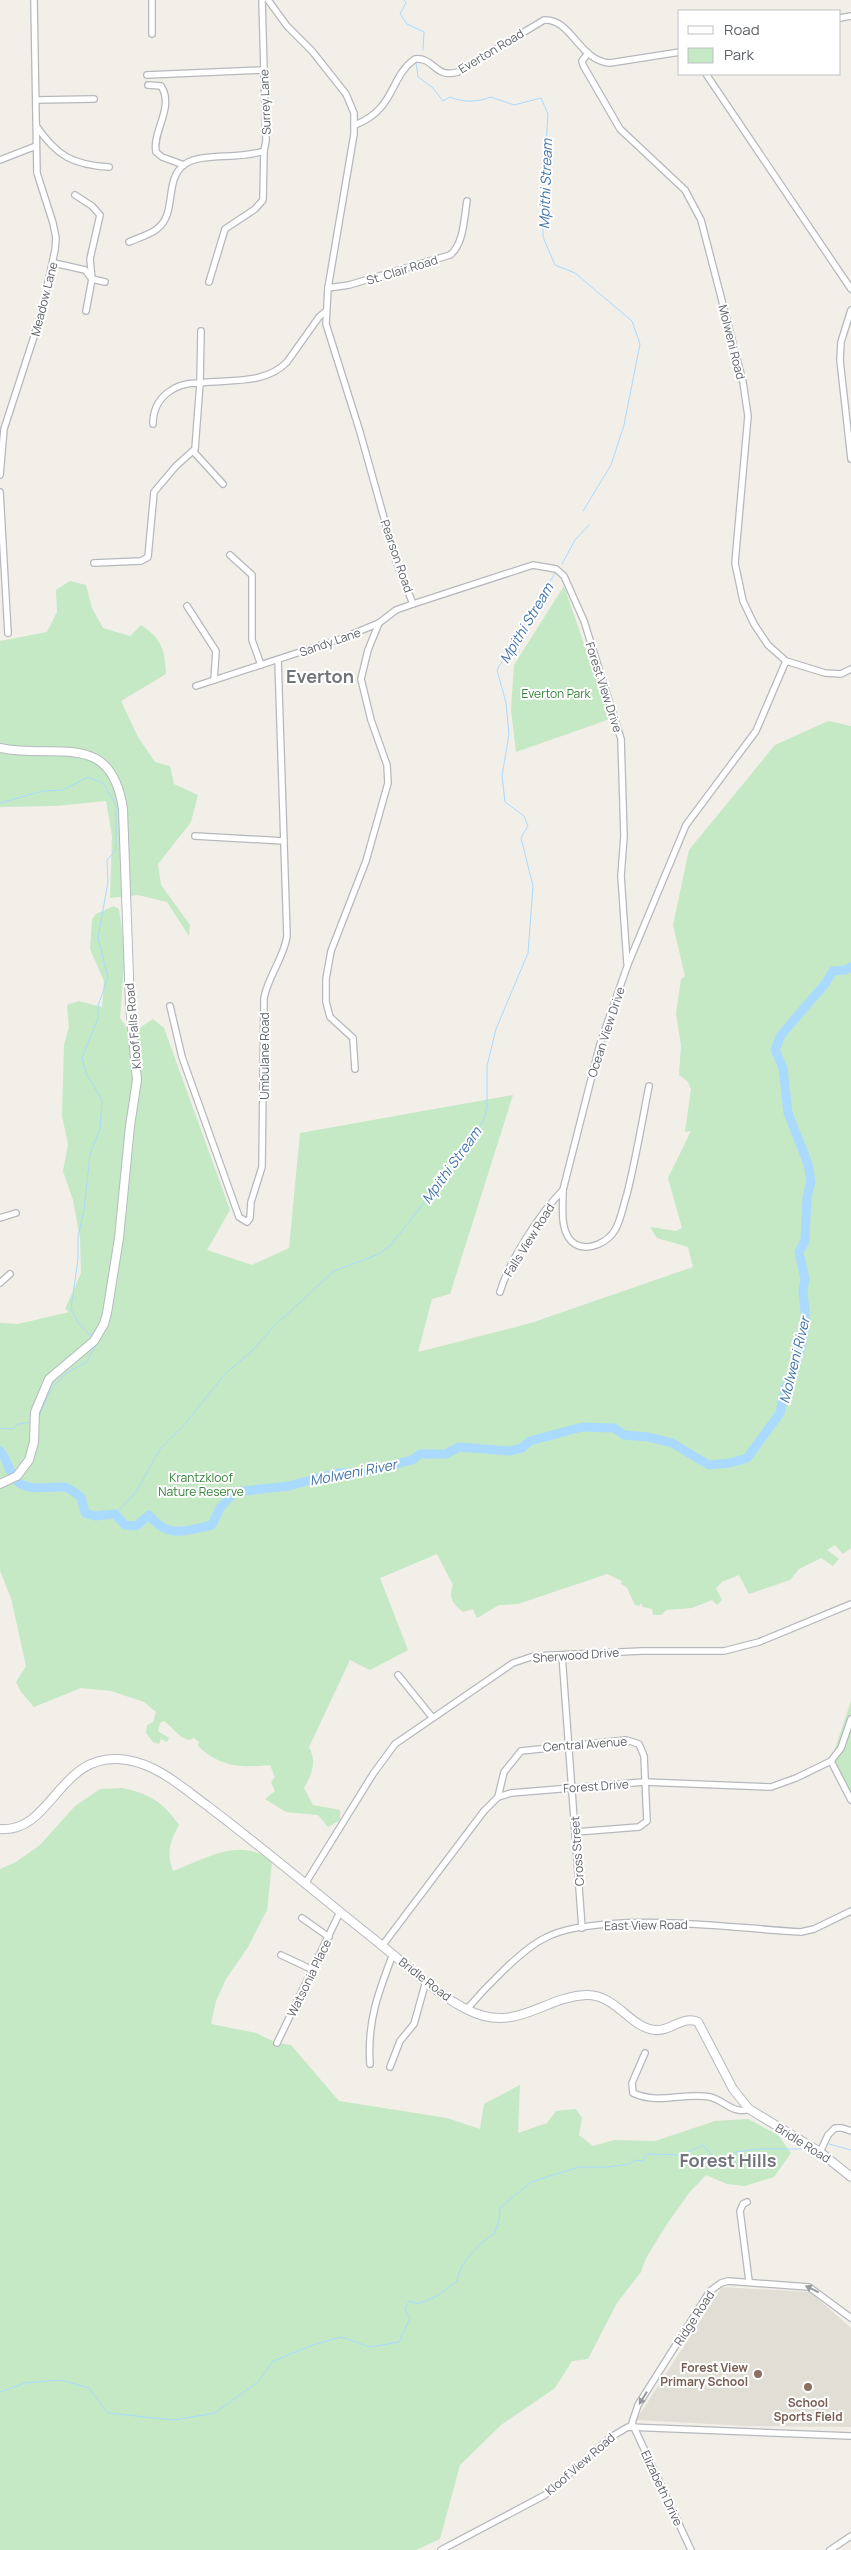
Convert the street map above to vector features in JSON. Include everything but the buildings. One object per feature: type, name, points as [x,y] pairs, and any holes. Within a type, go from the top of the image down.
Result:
[{"type":"main road","name":"Kloof Falls Road","points":[[0,748],[93,756],[109,769],[118,785],[123,809],[130,1005],[137,1063],[119,1238],[104,1324],[88,1347],[49,1379],[33,1421],[34,1442],[29,1460],[14,1478],[0,1484]]},
{"type":"main road","name":"Bridle Road","points":[[0,1829],[15,1828],[29,1823],[66,1781],[82,1769],[107,1760],[128,1760],[145,1765],[173,1781],[426,1981],[466,2009],[487,2016],[508,2017],[533,2012],[574,1997],[589,1995],[609,2001],[642,2025],[654,2030],[693,2020],[700,2025],[733,2090],[748,2109],[820,2152],[851,2177]]},
{"type":"street","name":"Meadow Lane","points":[[0,476],[4,429],[42,314],[54,263],[56,238],[37,172],[34,0]]},
{"type":"street","points":[[152,0],[152,34]]},
{"type":"street","name":"Surrey Lane","points":[[184,165],[202,158],[243,157],[264,151],[266,141],[262,0]]},
{"type":"street","points":[[268,0],[287,26],[312,51],[346,94],[354,109],[355,125]]},
{"type":"street","name":"Everton Road","points":[[355,125],[378,113],[406,67],[415,59],[426,60],[442,74],[448,75],[458,72],[536,24],[549,20],[563,27],[599,62],[610,63],[678,52]]},
{"type":"street","name":"Molweni Road","points":[[588,53],[582,61],[583,65],[615,122],[625,135],[685,190],[701,220],[743,382],[748,416],[736,541],[735,563],[737,581],[742,601],[754,624],[774,652],[786,661]]},
{"type":"street","points":[[147,75],[263,70]]},
{"type":"street","points":[[707,75],[851,289]]},
{"type":"street","points":[[129,242],[157,230],[164,220],[174,178],[184,165],[162,157],[156,152],[155,139],[164,117],[164,93],[161,86],[148,85]]},
{"type":"street","points":[[36,100],[94,100]]},
{"type":"street","name":"Pearson Road","points":[[355,125],[328,288],[327,330],[360,432],[396,561],[413,604],[396,610],[379,624],[368,650],[362,679],[371,720],[387,765],[388,783],[366,861],[330,951],[326,979],[328,1011],[334,1022],[354,1038],[355,1069]]},
{"type":"street","points":[[37,126],[50,144],[68,159],[90,166],[109,167]]},
{"type":"street","points":[[0,160],[36,146]]},
{"type":"street","points":[[209,282],[225,229],[255,209],[263,200],[264,151]]},
{"type":"street","points":[[75,195],[92,206],[100,215],[90,259],[92,279],[86,311]]},
{"type":"street","name":"St. Clair Road","points":[[328,288],[340,288],[450,255],[456,248],[462,234],[467,202]]},
{"type":"street","points":[[54,263],[85,270],[92,279],[105,282]]},
{"type":"street","points":[[851,310],[841,342],[840,360],[851,459]]},
{"type":"street","points":[[153,424],[155,408],[166,394],[180,385],[257,378],[280,368],[287,362],[315,321],[326,311]]},
{"type":"street","points":[[201,330],[200,383],[193,452],[224,484]]},
{"type":"street","points":[[94,563],[141,561],[148,557],[154,492],[181,460],[193,452]]},
{"type":"street","points":[[0,492],[8,633]]},
{"type":"street","points":[[230,555],[252,575],[252,640],[261,665]]},
{"type":"street","name":"Forest View Drive","points":[[413,604],[533,565],[556,568],[564,576],[584,621],[621,738],[624,836],[621,876],[628,964]]},
{"type":"street","points":[[187,606],[216,651],[213,669],[214,680]]},
{"type":"street","name":"Sandy Lane","points":[[196,686],[278,660],[379,624]]},
{"type":"street","name":"Umbulane Road","points":[[170,1006],[182,1057],[198,1105],[239,1217],[247,1222],[250,1218],[251,1202],[262,1167],[264,998],[268,982],[284,948],[287,936],[278,660]]},
{"type":"street","points":[[786,661],[825,673],[841,674],[851,669]]},
{"type":"street","name":"Ocean View Drive","points":[[649,1086],[632,1175],[621,1216],[610,1237],[594,1246],[585,1247],[570,1240],[564,1226],[563,1190],[600,1044],[628,964],[686,824],[756,731],[786,661]]},
{"type":"street","points":[[194,836],[284,841]]},
{"type":"street","name":"Falls View Road","points":[[500,1292],[510,1266],[544,1213],[563,1190]]},
{"type":"street","points":[[0,1218],[16,1213]]},
{"type":"street","points":[[0,1283],[10,1274]]},
{"type":"street","name":"Sherwood Drive","points":[[305,1884],[389,1751],[402,1738],[514,1663],[534,1656],[642,1651],[724,1651],[759,1642],[851,1604]]},
{"type":"street","name":"Cross Street","points":[[562,1655],[582,1928]]},
{"type":"street","points":[[398,1675],[432,1717]]},
{"type":"street","points":[[851,1719],[841,1748],[831,1761],[851,1800]]},
{"type":"street","name":"Central Avenue","points":[[498,1797],[504,1772],[521,1751],[626,1740],[638,1744],[644,1756],[644,1782],[648,1815],[644,1825],[576,1832]]},
{"type":"street","name":"Forest Drive","points":[[498,1797],[511,1793],[644,1782],[771,1787],[796,1778],[831,1761]]},
{"type":"street","points":[[382,1946],[478,1818],[498,1797]]},
{"type":"street","name":"Watsonia Place","points":[[277,2043],[340,1912]]},
{"type":"street","name":"East View Road","points":[[466,2009],[538,1941],[562,1931],[658,1922],[801,1932],[814,1929],[851,1912]]},
{"type":"street","points":[[302,1918],[328,1937]]},
{"type":"street","points":[[370,2064],[368,2037],[372,2016],[393,1954]]},
{"type":"street","points":[[281,1955],[313,1970]]},
{"type":"street","points":[[390,2067],[400,2041],[414,2024],[426,1981]]},
{"type":"street","points":[[645,2053],[632,2083],[633,2093],[664,2099],[708,2096],[737,2111],[748,2109]]},
{"type":"street","points":[[820,2152],[828,2135],[835,2128],[851,2131]]},
{"type":"street","points":[[748,2202],[743,2204],[740,2211],[750,2281]]},
{"type":"street","name":"Ridge Road","points":[[633,2426],[633,2418],[638,2405],[710,2291],[721,2283],[750,2281],[809,2287],[851,2318]]},
{"type":"street","name":"Kloof View Road","points":[[441,2550],[540,2499],[611,2437],[624,2428],[633,2426],[851,2436]]},
{"type":"street","name":"Elizabeth Drive","points":[[633,2426],[691,2550]]},
{"type":"street","points":[[830,2550],[851,2536]]},
{"type":"shaded area","name":"Forest View Primary School","points":[[722,2287],[810,2292],[851,2328],[851,2427],[747,2426],[636,2420]]},
{"type":"green space","points":[[70,581],[86,585],[92,608],[103,628],[130,636],[141,625],[154,635],[161,646],[165,658],[166,674],[121,701],[138,737],[155,762],[170,766],[174,784],[198,795],[191,822],[158,864],[161,885],[190,925],[189,936],[167,902],[138,895],[110,898],[112,836],[106,801],[55,806],[0,807],[0,641],[47,632],[57,612],[56,590]]},
{"type":"green space","name":"Everton Park","points":[[564,586],[610,719],[516,752],[511,710],[514,665]]},
{"type":"green space","name":"Krantzkloof Nature Reserve","points":[[828,721],[851,726],[851,1548],[843,1554],[835,1545],[827,1550],[839,1559],[833,1566],[821,1558],[799,1569],[790,1580],[749,1594],[739,1575],[722,1582],[716,1588],[722,1600],[717,1605],[712,1600],[692,1608],[666,1610],[661,1615],[653,1615],[652,1609],[643,1607],[641,1603],[639,1606],[635,1605],[627,1588],[621,1584],[622,1581],[607,1574],[518,1604],[499,1605],[477,1618],[473,1609],[463,1612],[454,1603],[451,1597],[453,1585],[437,1554],[380,1578],[408,1650],[370,1670],[350,1660],[309,1747],[313,1763],[304,1788],[313,1805],[340,1810],[340,1820],[328,1827],[318,1815],[286,1812],[265,1799],[275,1791],[271,1782],[275,1777],[270,1765],[240,1766],[223,1762],[206,1753],[198,1746],[199,1742],[194,1738],[189,1740],[181,1737],[164,1721],[160,1723],[158,1731],[169,1738],[167,1742],[161,1739],[159,1744],[153,1742],[146,1733],[147,1725],[153,1722],[156,1712],[144,1702],[111,1691],[81,1688],[34,1707],[21,1692],[16,1682],[26,1666],[11,1598],[0,1571],[0,1323],[18,1324],[69,1312],[65,1309],[81,1273],[80,1238],[73,1200],[63,1171],[68,1144],[62,1116],[64,1045],[69,1027],[67,1005],[79,1001],[102,1007],[104,981],[90,949],[92,919],[96,914],[114,906],[119,909],[125,953],[120,1018],[128,1029],[138,1029],[153,1019],[164,1028],[230,1210],[207,1250],[252,1265],[289,1248],[300,1133],[513,1095],[450,1294],[432,1299],[418,1352],[531,1323],[693,1267],[688,1247],[657,1238],[650,1227],[676,1231],[682,1228],[668,1178],[691,1131],[685,1132],[691,1089],[688,1082],[679,1075],[681,1045],[676,1014],[681,979],[685,976],[673,925],[689,850],[775,745]]},
{"type":"green space","points":[[851,1701],[851,1798],[831,1761]]},
{"type":"green space","points":[[122,1788],[155,1800],[167,1810],[179,1825],[173,1836],[169,1853],[173,1871],[210,1856],[236,1850],[249,1850],[261,1855],[272,1863],[267,1910],[248,1947],[226,1979],[216,2001],[211,2024],[256,2033],[277,2043],[291,2045],[339,2101],[447,2118],[480,2129],[484,2104],[520,2085],[518,2133],[547,2123],[556,2111],[576,2109],[582,2118],[579,2135],[593,2146],[614,2140],[655,2141],[715,2121],[748,2119],[778,2135],[791,2153],[774,2177],[745,2186],[727,2184],[706,2175],[689,2193],[667,2224],[646,2258],[641,2272],[617,2303],[588,2359],[572,2361],[555,2388],[501,2425],[460,2465],[440,2539],[416,2550],[0,2550],[0,1869],[16,1862],[40,1845],[75,1806],[100,1789]]},
{"type":"waterway","name":"Mpithi Stream","points":[[404,0],[406,3],[400,14],[407,24],[424,32],[423,50]]},
{"type":"waterway","name":"Mpithi Stream","points":[[416,63],[418,77],[432,87],[443,101],[450,97],[471,101],[491,97],[514,105],[541,98],[548,114],[543,191],[543,237],[555,265],[575,273],[632,321],[640,344],[624,425],[611,465],[583,511]]},
{"type":"waterway","name":"Mpithi Stream","points":[[562,564],[575,540],[589,525]]},
{"type":"waterway","name":"Mpithi Stream","points":[[115,1514],[136,1492],[160,1449],[185,1424],[225,1374],[253,1350],[273,1327],[334,1271],[379,1254],[391,1245],[465,1150],[483,1121],[487,1108],[487,1066],[496,1029],[528,953],[533,886],[521,838],[528,826],[524,816],[505,802],[502,776],[509,734],[506,703],[497,670],[555,573]]},
{"type":"waterway","points":[[0,803],[43,791],[63,790],[88,777],[104,784],[116,806],[116,844],[115,851],[107,860],[108,882],[98,938],[108,977],[98,1006],[98,1018],[82,1058],[86,1073],[102,1100],[100,1129],[90,1154],[84,1210],[78,1237],[78,1259],[71,1309],[79,1324],[92,1337]]},
{"type":"waterway","name":"Molweni River","points":[[0,1451],[18,1482],[34,1488],[64,1487],[71,1490],[81,1497],[85,1513],[95,1516],[115,1514],[125,1525],[136,1526],[149,1515],[163,1528],[178,1531],[212,1525],[220,1508],[234,1492],[289,1486],[336,1473],[361,1473],[412,1460],[420,1454],[446,1454],[459,1447],[509,1451],[522,1448],[530,1441],[582,1427],[614,1428],[624,1435],[648,1437],[672,1443],[709,1465],[730,1463],[747,1458],[780,1413],[785,1388],[793,1374],[806,1322],[803,1291],[805,1279],[799,1252],[805,1241],[807,1197],[811,1182],[808,1164],[788,1113],[783,1068],[775,1050],[781,1035],[825,984],[833,971],[846,970],[851,967]]},
{"type":"waterway","points":[[38,1419],[55,1385],[67,1373],[86,1363],[96,1345]]},
{"type":"waterway","points":[[0,1428],[12,1429],[18,1424],[32,1422]]},
{"type":"waterway","points":[[829,2144],[851,2150]]},
{"type":"waterway","points":[[0,2392],[25,2383],[61,2380],[89,2388],[108,2413],[174,2420],[215,2413],[259,2381],[273,2361],[313,2345],[341,2337],[370,2347],[399,2342],[410,2318],[405,2309],[409,2301],[418,2304],[437,2296],[457,2281],[466,2260],[482,2243],[494,2234],[499,2221],[500,2208],[531,2182],[579,2167],[608,2167],[629,2164],[635,2160],[643,2161],[647,2154],[682,2155],[703,2145],[716,2159],[722,2161],[736,2152],[758,2149],[808,2149]]},
{"type":"place","name":"Forest View Primary School","points":[[758,2374]]},
{"type":"place","name":"School Sports Field","points":[[808,2387]]},
{"type":"district","name":"Everton","points":[[320,676]]},
{"type":"district","name":"Forest Hills","points":[[728,2160]]}]
